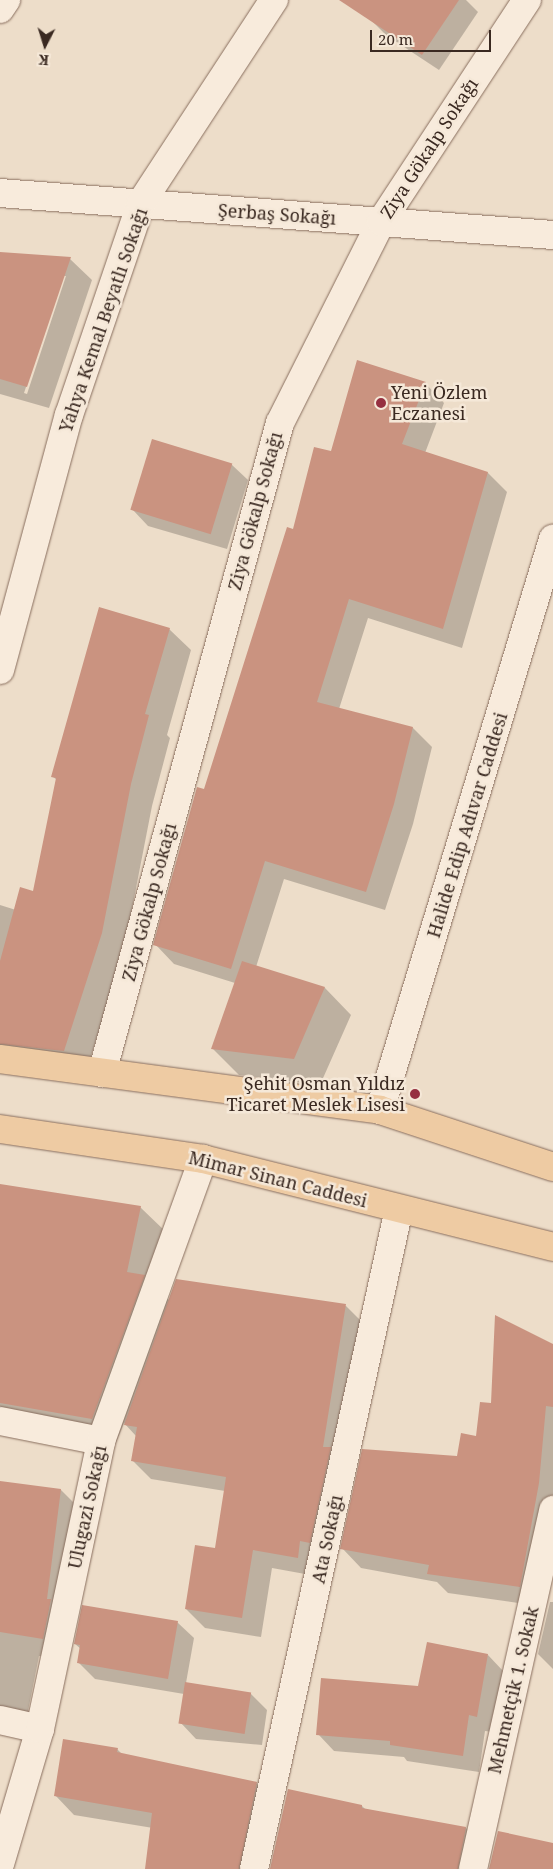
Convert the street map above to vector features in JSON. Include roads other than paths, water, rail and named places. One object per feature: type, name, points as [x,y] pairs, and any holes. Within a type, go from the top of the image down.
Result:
[{"type":"main road","points":[[0,1060],[380,1110],[553,1167]]},
{"type":"main road","name":"Mimar Sinan Caddesi","points":[[0,1129],[203,1159],[553,1247]]},
{"type":"street","points":[[0,9],[6,0]]},
{"type":"street","name":"Yahya Kemal Beyatlı Sokağı","points":[[0,670],[69,415],[141,203],[274,0]]},
{"type":"street","name":"Ziya Gökalp Sokağı","points":[[102,1073],[280,423],[381,222],[527,0]]},
{"type":"street","name":"Şerbaş Sokağı","points":[[0,192],[553,235]]},
{"type":"street","name":"Halide Edip Adıvar Caddesi","points":[[380,1110],[553,539]]},
{"type":"street","name":"Ulugazi Sokağı","points":[[0,1864],[40,1729],[101,1441],[203,1159]]},
{"type":"street","name":"Ata Sokağı","points":[[254,1869],[399,1209]]},
{"type":"street","points":[[0,1421],[101,1441]]},
{"type":"street","name":"Mehmetçik 1. Sokak","points":[[473,1869],[553,1510]]},
{"type":"street","points":[[0,1720],[40,1729]]},
{"type":"place","name":"Yeni Özlem Eczanesi","points":[[381,403]]},
{"type":"place","name":"Şehit Osman Yıldız Ticaret Meslek Lisesi","points":[[415,1094]]}]
